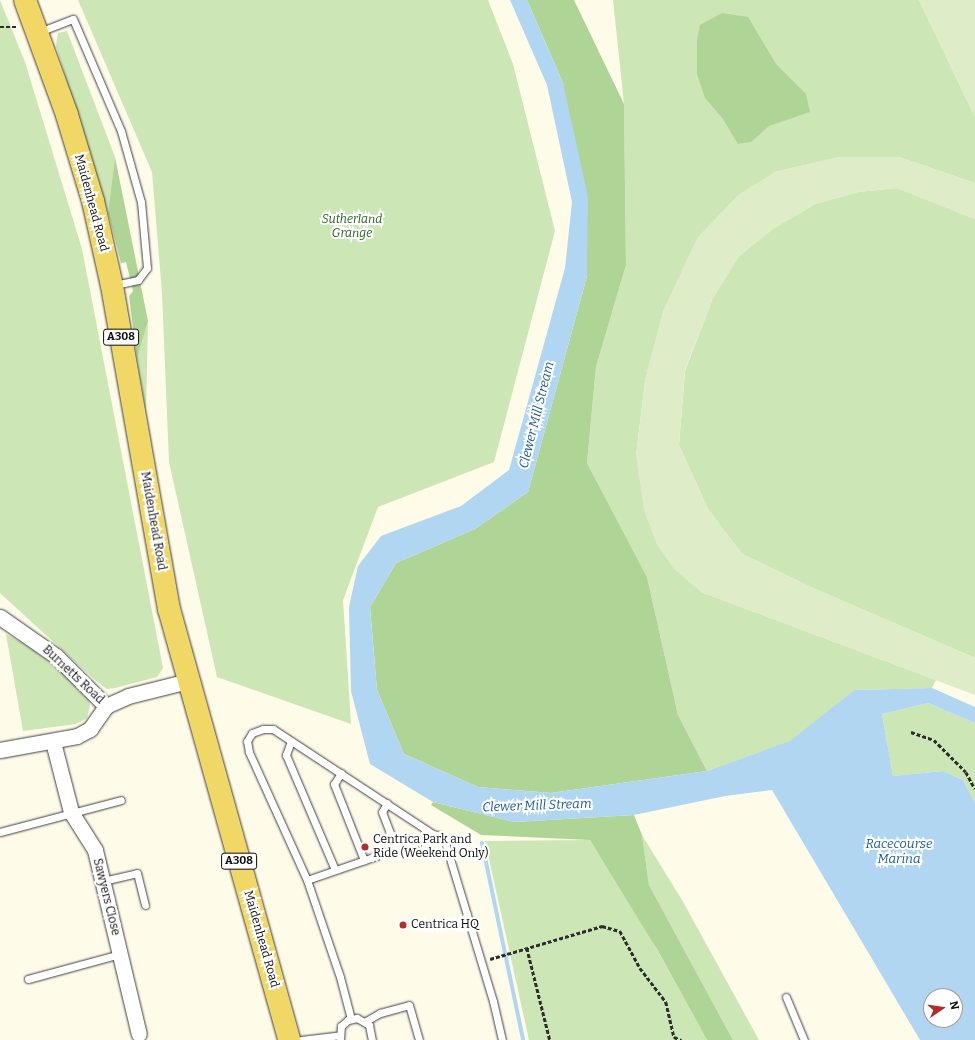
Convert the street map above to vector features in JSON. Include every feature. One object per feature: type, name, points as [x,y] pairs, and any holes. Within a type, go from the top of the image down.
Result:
[{"type":"main road","name":"Maidenhead Road","points":[[26,0],[67,115],[93,201],[112,286],[169,609],[289,1040]]},
{"type":"street","name":"Burnetts Road","points":[[0,617],[56,656],[106,706]]},
{"type":"street","points":[[0,750],[53,742],[77,736],[90,729],[106,706],[128,696],[188,681]]},
{"type":"street","name":"Sawyers Close","points":[[53,742],[71,812],[95,850],[140,1034]]},
{"type":"lane","points":[[37,33],[73,19],[121,131],[141,202],[147,268],[138,280],[112,286]]},
{"type":"lane","points":[[351,1018],[340,977],[307,880],[249,752],[247,741],[252,733],[264,729],[274,730],[437,835],[445,842],[450,853],[502,1040]]},
{"type":"lane","points":[[291,741],[286,755],[335,870]]},
{"type":"lane","points":[[341,773],[334,784],[364,860]]},
{"type":"lane","points":[[0,832],[121,800]]},
{"type":"lane","points":[[388,803],[382,812],[396,849]]},
{"type":"lane","points":[[307,880],[437,835]]},
{"type":"lane","points":[[103,881],[137,873],[145,905]]},
{"type":"lane","points":[[28,979],[120,954]]},
{"type":"lane","points":[[786,997],[804,1040]]},
{"type":"lane","points":[[301,1040],[339,1038],[341,1026],[351,1018],[366,1021],[380,1013],[409,1005],[419,1040]]},
{"type":"lane","points":[[366,1021],[372,1029],[372,1040]]},
{"type":"path","points":[[911,732],[934,740],[966,772],[975,789]]},
{"type":"path","points":[[502,956],[602,926],[620,931],[640,968],[666,1002],[674,1037],[681,1040]]},
{"type":"path","points":[[527,948],[550,1040]]},
{"type":"green space","points":[[0,0],[25,62],[82,249],[163,668],[157,677],[115,688],[107,689],[96,681],[0,593]]},
{"type":"green space","name":"Sutherland Grange","points":[[78,0],[488,0],[513,64],[555,231],[494,462],[378,507],[343,600],[351,724],[217,677],[169,462],[162,293],[152,172]]},
{"type":"green space","points":[[527,0],[574,0],[624,104],[626,265],[596,367],[587,463],[647,577],[678,715],[707,771],[551,793],[478,787],[404,754],[377,690],[370,607],[396,563],[475,529],[528,492],[587,276],[563,83]]},
{"type":"green space","points":[[613,0],[919,0],[975,117],[975,183],[899,157],[839,157],[775,172],[664,309],[645,381],[636,456],[701,592],[936,680],[932,688],[854,690],[791,741],[707,771],[678,715],[647,577],[587,463],[596,367],[626,265],[624,104]]},
{"type":"green space","points":[[919,0],[975,0],[975,117]]},
{"type":"green space","points":[[722,13],[748,17],[776,64],[806,94],[810,112],[769,126],[751,142],[738,144],[723,119],[705,98],[697,74],[697,40],[700,25]]},
{"type":"green space","points":[[67,31],[115,157],[108,212],[56,46],[58,33]]},
{"type":"green space","points":[[115,157],[148,321],[137,359],[129,296],[133,291],[126,262],[121,263],[108,212]]},
{"type":"green space","points":[[839,157],[899,157],[975,183],[975,219],[896,188],[858,192],[815,204],[774,228],[739,256],[713,298],[685,370],[679,445],[708,509],[742,554],[813,588],[975,658],[975,695],[701,592],[674,569],[657,545],[644,510],[636,456],[645,380],[664,309],[697,238],[738,195],[775,172]]},
{"type":"green space","points":[[897,188],[975,219],[975,658],[813,588],[742,554],[708,509],[679,445],[685,371],[713,298],[739,256],[774,228],[815,204],[858,192]]},
{"type":"green space","points":[[148,321],[146,411],[137,359]]},
{"type":"green space","points":[[6,634],[32,648],[87,693],[90,705],[87,718],[76,724],[23,731]]},
{"type":"green space","points":[[928,703],[975,723],[975,803],[963,780],[943,771],[893,776],[882,714]]},
{"type":"green space","points":[[433,802],[514,822],[634,815],[642,835],[649,885],[733,1040],[707,1040],[658,951],[590,840],[481,835],[431,805]]},
{"type":"green space","points":[[642,835],[682,900],[759,1040],[733,1040],[649,885]]},
{"type":"green space","points":[[590,840],[645,928],[707,1040],[529,1040],[485,841]]},
{"type":"water","points":[[510,0],[527,0],[563,83],[588,197],[587,276],[528,492],[475,529],[396,563],[370,607],[377,690],[404,754],[478,787],[551,793],[707,771],[790,741],[854,690],[932,688],[975,707],[975,723],[928,703],[882,714],[893,776],[943,771],[963,780],[975,803],[975,1040],[920,1040],[772,790],[725,796],[634,815],[514,822],[433,802],[370,764],[351,691],[349,607],[358,566],[381,536],[461,506],[509,470],[565,268],[572,202],[547,85]]},
{"type":"waterway","points":[[482,843],[523,1040]]},
{"type":"place","name":"Centrica Park and Ride (Weekend Only)","points":[[365,847]]},
{"type":"place","name":"Centrica HQ","points":[[403,925]]},
{"type":"water label","name":"Clewer Mill Stream","points":[[537,415]]},
{"type":"water label","name":"Clewer Mill Stream","points":[[537,806]]},
{"type":"water label","name":"Racecourse Marina","points":[[899,852]]}]
